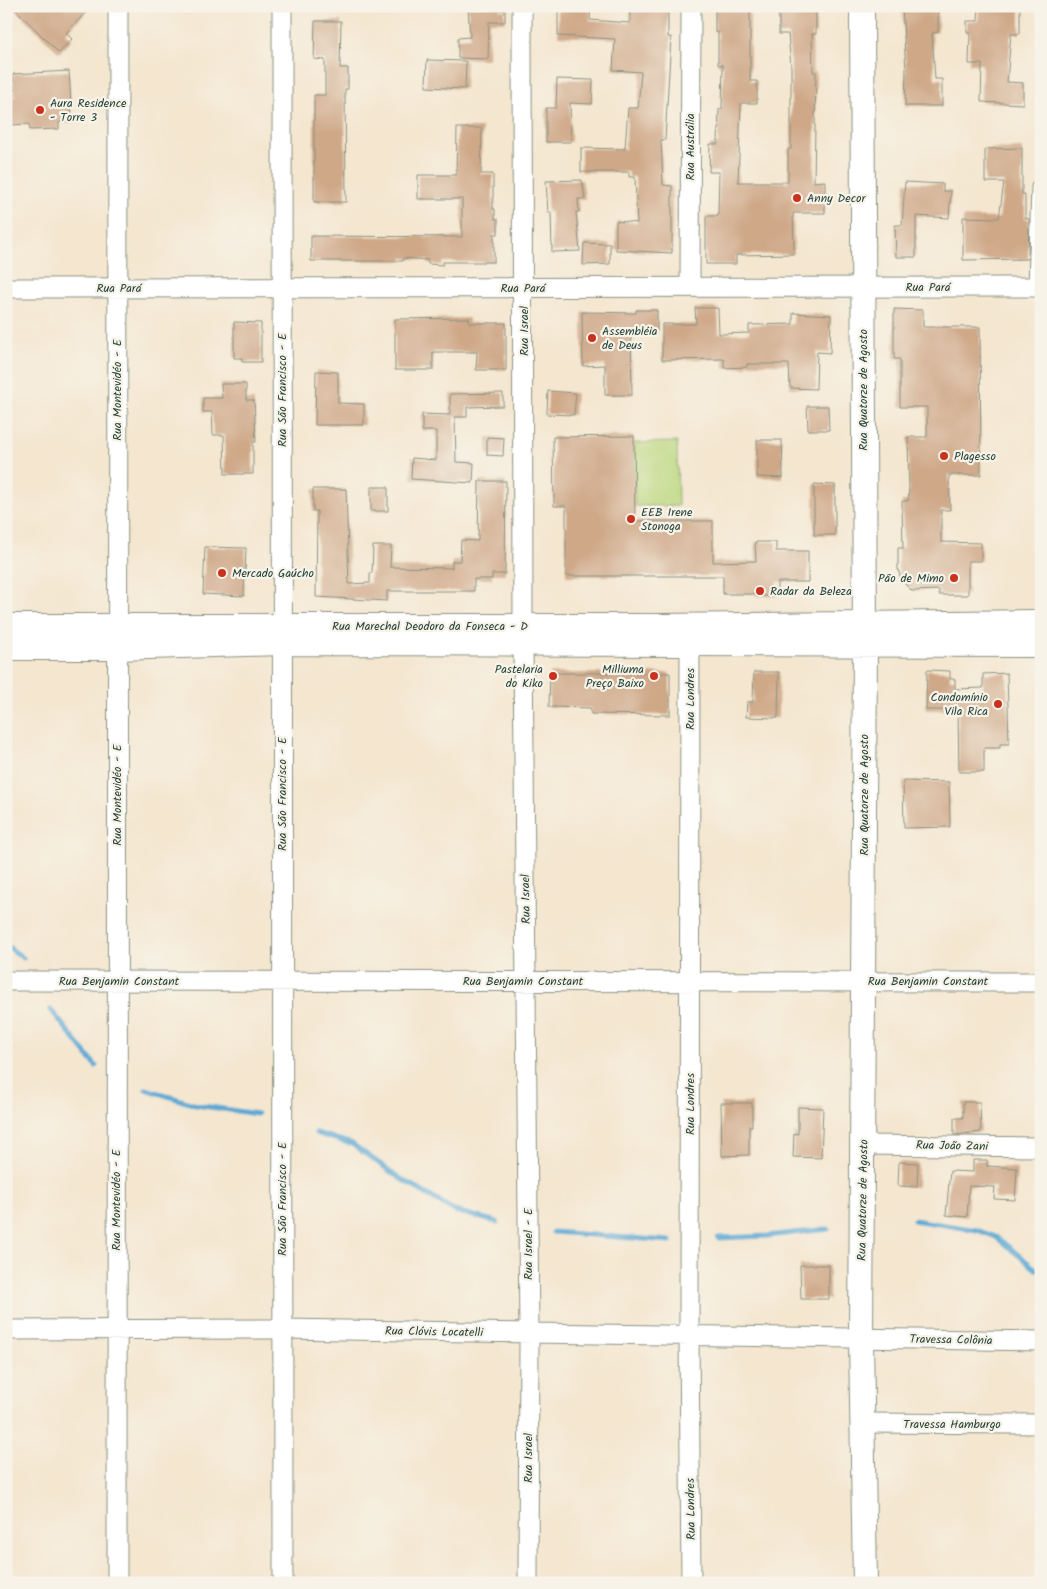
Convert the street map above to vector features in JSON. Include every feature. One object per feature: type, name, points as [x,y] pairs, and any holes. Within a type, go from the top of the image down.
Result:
[{"type":"street","name":"Rua Montevidéo - E","points":[[117,1583],[118,6]]},
{"type":"street","name":"Rua São Francisco - E","points":[[282,6],[283,1583]]},
{"type":"street","name":"Rua Israel","points":[[522,6],[524,288],[523,635],[528,1154]]},
{"type":"street","name":"Rua Austrália","points":[[690,288],[691,6]]},
{"type":"street","name":"Rua Quatorze de Agosto","points":[[862,6],[864,981],[861,1339],[865,1583]]},
{"type":"street","points":[[1039,287],[1041,188]]},
{"type":"street","name":"Rua Pará","points":[[6,288],[1039,287]]},
{"type":"street","points":[[863,635],[894,623],[1041,622]]},
{"type":"street","name":"Rua Marechal Deodoro da Fonseca - D","points":[[6,626],[117,637]]},
{"type":"street","name":"Rua Marechal Deodoro da Fonseca - D","points":[[6,648],[117,637],[282,634],[863,635],[1041,645]]},
{"type":"street","name":"Rua Londres","points":[[690,635],[689,1336],[691,1583]]},
{"type":"street","name":"Rua Benjamin Constant","points":[[6,981],[1041,982]]},
{"type":"street","name":"Rua João Zani","points":[[863,1145],[1041,1147]]},
{"type":"street","name":"Rua Israel - E","points":[[528,1154],[529,1334]]},
{"type":"street","name":"Rua Clóvis Locatelli","points":[[6,1330],[282,1329],[861,1339]]},
{"type":"street","name":"Rua Israel","points":[[528,1583],[529,1334]]},
{"type":"street","name":"Travessa Colônia","points":[[861,1339],[1041,1342]]},
{"type":"street","name":"Travessa Hamburgo","points":[[863,1423],[1041,1424]]},
{"type":"green space","points":[[677,442],[678,506],[635,506],[634,443]]},
{"type":"building","points":[[12,6],[92,6],[66,33],[72,39],[59,53]]},
{"type":"building","points":[[468,6],[501,6],[500,10],[505,10],[505,22],[489,22],[488,59],[458,58],[458,38],[470,37]]},
{"type":"building","points":[[558,6],[591,6],[590,20],[630,23],[630,6],[668,6],[668,37],[671,37],[665,140],[661,140],[663,185],[672,186],[672,253],[616,250],[616,221],[637,223],[635,177],[629,177],[629,172],[581,172],[581,148],[625,149],[628,108],[638,108],[641,72],[613,70],[615,39],[558,36]]},
{"type":"building","points":[[715,6],[750,6],[750,81],[757,81],[757,103],[741,103],[738,182],[788,182],[788,149],[791,149],[791,67],[788,34],[779,34],[779,8],[816,6],[816,34],[812,34],[813,72],[816,72],[814,182],[825,181],[825,213],[793,213],[794,254],[736,255],[736,264],[706,264],[706,216],[718,216],[719,172],[709,172],[710,144],[718,144],[719,109],[722,109],[723,65],[718,65],[718,32],[715,32]]},
{"type":"building","points":[[930,6],[930,11],[938,10],[938,32],[932,33],[935,79],[942,79],[942,106],[905,106],[906,70],[902,7]]},
{"type":"building","points":[[979,6],[1020,6],[1020,34],[1011,34],[1007,82],[1023,83],[1023,104],[981,102],[982,64],[969,64],[970,33],[967,33],[967,21],[978,21]]},
{"type":"building","points":[[315,21],[341,21],[340,68],[348,68],[348,89],[345,89],[346,202],[314,202],[314,95],[325,95],[325,60],[314,59]]},
{"type":"building","points":[[427,60],[466,61],[465,89],[426,87]]},
{"type":"building","name":"Aura Residence - Torre 3","points":[[69,71],[72,122],[59,122],[59,129],[30,130],[29,124],[9,125],[8,97],[15,97],[13,74]]},
{"type":"building","points":[[557,79],[593,80],[592,104],[570,103],[571,142],[546,142],[546,108],[556,108]]},
{"type":"building","points":[[457,128],[482,128],[481,174],[493,174],[493,209],[495,209],[495,219],[498,219],[498,234],[494,234],[494,262],[443,262],[443,265],[428,264],[428,260],[403,258],[403,261],[311,261],[311,236],[462,237],[462,199],[418,199],[418,175],[456,175]]},
{"type":"building","points":[[1022,148],[1022,194],[1025,194],[1025,218],[1029,219],[1028,259],[963,260],[963,217],[999,218],[1004,182],[985,182],[985,149]]},
{"type":"building","points":[[582,180],[585,199],[578,199],[579,212],[576,212],[580,251],[552,252],[551,212],[548,212],[546,181]]},
{"type":"building","points":[[905,182],[943,184],[943,191],[951,191],[949,218],[916,216],[916,257],[896,257],[895,225],[902,225]]},
{"type":"building","points":[[584,243],[610,244],[610,264],[583,265]]},
{"type":"building","points":[[695,308],[718,308],[719,334],[749,333],[749,325],[793,324],[793,313],[831,315],[830,353],[817,352],[816,389],[790,388],[789,364],[747,364],[747,367],[724,368],[724,359],[662,360],[662,324],[696,324]]},
{"type":"building","points":[[894,309],[923,310],[923,327],[980,327],[981,475],[949,475],[950,510],[941,510],[941,542],[981,543],[981,561],[968,561],[968,595],[939,595],[939,590],[912,591],[901,580],[898,569],[898,548],[903,548],[902,501],[908,501],[909,489],[908,437],[927,437],[927,407],[900,407],[900,359],[894,359]]},
{"type":"building","points":[[636,310],[657,310],[657,331],[631,332],[632,395],[605,395],[605,365],[583,366],[582,312],[636,313]]},
{"type":"building","points":[[469,318],[469,323],[506,323],[506,370],[476,370],[477,352],[433,352],[433,370],[395,370],[395,319]]},
{"type":"building","points":[[234,322],[261,323],[261,362],[242,362],[242,358],[234,358]]},
{"type":"building","points":[[316,371],[338,372],[338,403],[364,404],[364,425],[315,425]]},
{"type":"building","points":[[221,384],[246,384],[246,400],[254,400],[256,442],[253,442],[253,474],[225,474],[224,435],[213,435],[212,412],[203,412],[203,398],[222,398]]},
{"type":"building","points":[[548,391],[576,393],[574,415],[547,414]]},
{"type":"building","points":[[503,393],[503,406],[467,407],[467,417],[455,417],[456,462],[474,463],[473,483],[411,479],[412,458],[436,460],[436,431],[422,431],[422,414],[450,415],[450,394]]},
{"type":"building","points":[[807,406],[828,406],[829,430],[808,430]]},
{"type":"building","points":[[634,436],[635,521],[713,521],[713,562],[756,561],[755,542],[776,542],[776,551],[808,551],[808,582],[777,582],[777,596],[756,596],[756,594],[723,594],[723,576],[566,576],[566,506],[554,506],[553,437]]},
{"type":"building","points":[[487,437],[504,438],[503,456],[487,455]]},
{"type":"building","points":[[757,440],[782,440],[783,478],[757,477]]},
{"type":"building","points":[[479,481],[506,481],[505,574],[492,574],[492,579],[474,579],[474,591],[387,591],[387,601],[316,597],[317,511],[313,511],[313,489],[346,489],[349,584],[370,583],[373,546],[391,546],[390,567],[452,568],[452,561],[460,561],[461,540],[478,541]]},
{"type":"building","points":[[814,484],[835,485],[835,535],[814,535]]},
{"type":"building","points":[[371,487],[388,487],[388,511],[371,511]]},
{"type":"building","points":[[205,547],[246,548],[244,596],[203,594]]},
{"type":"building","points":[[927,670],[950,671],[950,679],[955,679],[955,689],[983,688],[983,674],[1007,673],[1009,744],[1000,744],[1000,748],[984,748],[984,772],[959,772],[958,710],[926,710]]},
{"type":"building","points":[[754,672],[779,672],[778,718],[746,717],[747,702],[753,702]]},
{"type":"building","points":[[550,673],[670,673],[670,715],[591,714],[591,708],[549,707]]},
{"type":"building","points":[[903,781],[949,782],[950,827],[904,828]]},
{"type":"building","points":[[963,1102],[980,1102],[981,1132],[954,1135],[954,1118],[963,1118]]},
{"type":"building","points":[[721,1103],[752,1103],[752,1126],[749,1126],[749,1155],[722,1156]]},
{"type":"building","points":[[798,1107],[823,1108],[821,1158],[793,1157],[794,1133],[798,1134]]},
{"type":"building","points":[[973,1160],[987,1160],[987,1166],[1017,1168],[1015,1200],[994,1199],[995,1187],[969,1186],[967,1217],[946,1215],[950,1171],[973,1172]]},
{"type":"building","points":[[899,1162],[918,1163],[917,1187],[898,1186]]},
{"type":"building","points":[[800,1265],[829,1265],[829,1299],[801,1299]]},
{"type":"waterway","points":[[6,945],[23,958]]},
{"type":"waterway","points":[[51,1010],[96,1066]]},
{"type":"waterway","points":[[146,1089],[196,1105],[257,1114]]},
{"type":"waterway","points":[[316,1133],[352,1144],[398,1177],[455,1211],[497,1222]]},
{"type":"waterway","points":[[914,1220],[977,1230],[996,1237],[1036,1269],[1041,1270]]},
{"type":"waterway","points":[[718,1238],[767,1236],[828,1229]]},
{"type":"waterway","points":[[553,1232],[670,1241]]},
{"type":"place","name":"Aura Residence - Torre 3","points":[[40,110]]},
{"type":"place","name":"Anny Decor","points":[[797,198]]},
{"type":"place","name":"Assembléia de Deus","points":[[592,338]]},
{"type":"place","name":"Plagesso","points":[[944,456]]},
{"type":"place","name":"EEB Irene Stonoga","points":[[631,519]]},
{"type":"place","name":"Mercado Gaúcho","points":[[222,573]]},
{"type":"place","name":"Pão de Mimo","points":[[954,578]]},
{"type":"place","name":"Radar da Beleza","points":[[760,591]]},
{"type":"place","name":"Pastelaria do Kiko","points":[[553,676]]},
{"type":"place","name":"Milliuma Preço Baixo","points":[[654,676]]},
{"type":"place","name":"Condomínio Vila Rica","points":[[998,704]]}]
